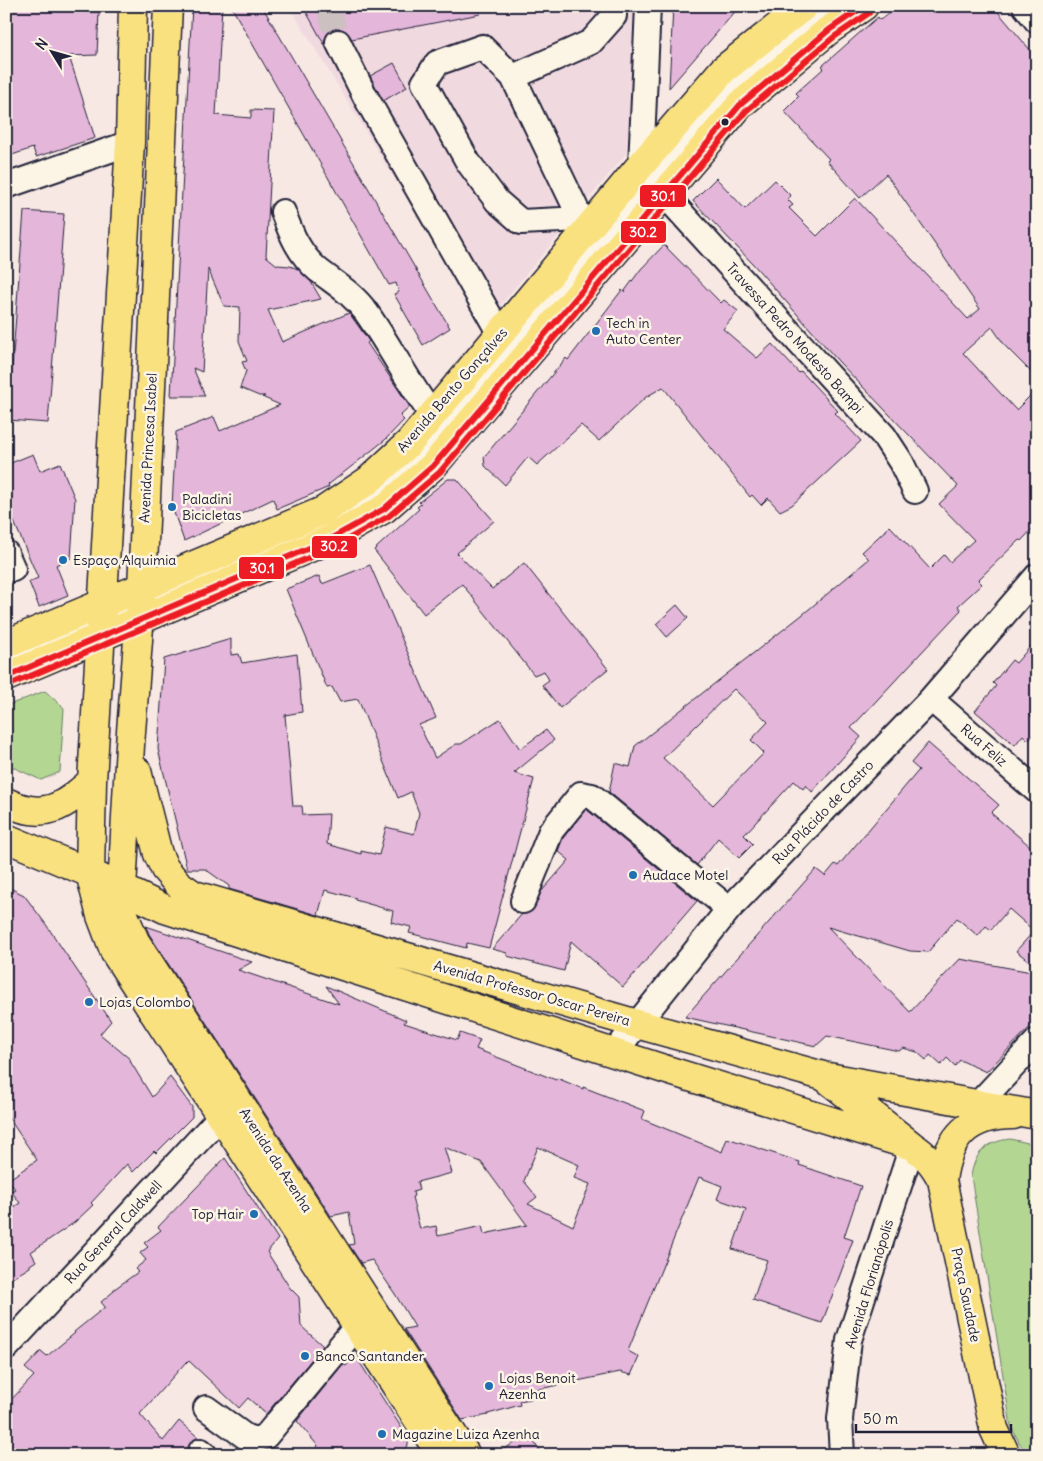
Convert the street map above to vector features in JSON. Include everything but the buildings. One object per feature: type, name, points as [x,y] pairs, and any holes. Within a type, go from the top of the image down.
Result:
[{"type":"main road","points":[[90,874],[97,676],[102,621],[130,143],[133,6]]},
{"type":"main road","name":"Avenida Princesa Isabel","points":[[122,889],[130,745],[141,605],[168,6]]},
{"type":"main road","name":"Avenida Bento Gonçalves","points":[[141,605],[323,511],[369,480],[410,443],[500,334],[584,225],[641,165],[723,70],[804,6]]},
{"type":"main road","name":"Avenida Bento Gonçalves","points":[[6,677],[102,621],[141,605],[328,540],[384,509],[433,466],[740,105],[829,30],[864,6]]},
{"type":"main road","name":"Avenida Bento Gonçalves","points":[[6,644],[102,621]]},
{"type":"main road","name":"Avenida Professor Oscar Pereira","points":[[130,745],[158,854],[166,869],[178,884],[194,894],[637,1024],[824,1076],[1037,1115]]},
{"type":"main road","points":[[6,802],[35,811],[55,809],[73,798],[92,781]]},
{"type":"main road","points":[[6,838],[122,889]]},
{"type":"main road","name":"Avenida da Azenha","points":[[90,874],[101,916],[115,953],[357,1326],[436,1453]]},
{"type":"main road","name":"Avenida Professor Oscar Pereira","points":[[122,889],[165,908],[614,1053],[912,1146]]},
{"type":"main road","name":"Avenida da Azenha","points":[[122,889],[124,915],[134,941],[466,1455]]},
{"type":"main road","name":"Praça Saudade","points":[[824,1076],[912,1146],[924,1153],[934,1165],[942,1180],[994,1428],[1006,1455]]},
{"type":"main road","points":[[942,1180],[944,1161],[952,1144],[964,1129],[980,1120],[999,1115],[1037,1115]]},
{"type":"street","points":[[512,77],[591,42],[614,16],[614,6]]},
{"type":"street","points":[[641,165],[648,6]]},
{"type":"street","points":[[141,605],[327,524],[375,494],[421,454],[732,88],[830,6]]},
{"type":"street","points":[[1025,6],[1037,21]]},
{"type":"street","points":[[338,42],[365,96],[500,334]]},
{"type":"street","points":[[482,47],[512,77],[584,225],[521,222],[498,201],[468,162],[424,83],[437,63],[482,47]]},
{"type":"street","points":[[6,186],[130,143]]},
{"type":"street","name":"Travessa Pedro Modesto Bampi","points":[[664,194],[884,436],[901,462],[915,491]]},
{"type":"street","points":[[283,212],[293,239],[306,258],[318,270],[351,294],[366,312],[432,415]]},
{"type":"street","name":"Rua Plácido de Castro","points":[[614,1053],[729,909],[931,699],[1037,576]]},
{"type":"street","points":[[6,662],[102,621]]},
{"type":"street","name":"Rua Feliz","points":[[931,699],[1037,791]]},
{"type":"street","points":[[524,900],[551,831],[581,794],[592,796],[729,909]]},
{"type":"street","points":[[979,1103],[1037,1042]]},
{"type":"street","name":"Rua General Caldwell","points":[[6,1348],[221,1116]]},
{"type":"street","name":"Avenida Florianópolis","points":[[842,1455],[840,1418],[850,1340],[912,1146]]},
{"type":"street","points":[[206,1408],[246,1437],[256,1440],[266,1436],[357,1326]]},
{"type":"shaded area","points":[[289,6],[638,6],[626,154],[484,325]]},
{"type":"green space","points":[[45,691],[64,708],[60,772],[41,780],[6,764],[6,706]]},
{"type":"green space","points":[[1010,1139],[1037,1145],[1037,1455],[1029,1455],[1020,1444],[1011,1426],[971,1176],[975,1161],[983,1150],[994,1143]]},
{"type":"tunnel","points":[[328,6],[338,42]]},
{"type":"transit line","name":"30.1","points":[[6,677],[328,540],[384,509],[433,466],[740,105],[829,30],[864,6]]},
{"type":"transit line","name":"30.2","points":[[9,685],[332,548],[389,516],[440,472],[746,111],[834,37],[869,13]]},
{"type":"place","name":"Tech in Auto Center","points":[[596,331]]},
{"type":"place","name":"Paladini Bicicletas","points":[[172,507]]},
{"type":"place","name":"Espaço Alquimia","points":[[63,560]]},
{"type":"place","name":"Audace Motel","points":[[633,875]]},
{"type":"place","name":"Lojas Colombo","points":[[89,1002]]},
{"type":"place","name":"Top Hair","points":[[254,1214]]},
{"type":"place","name":"Banco Santander","points":[[305,1356]]},
{"type":"place","name":"Lojas Benoit Azenha","points":[[489,1386]]},
{"type":"place","name":"Magazine Luiza Azenha","points":[[382,1434]]}]
